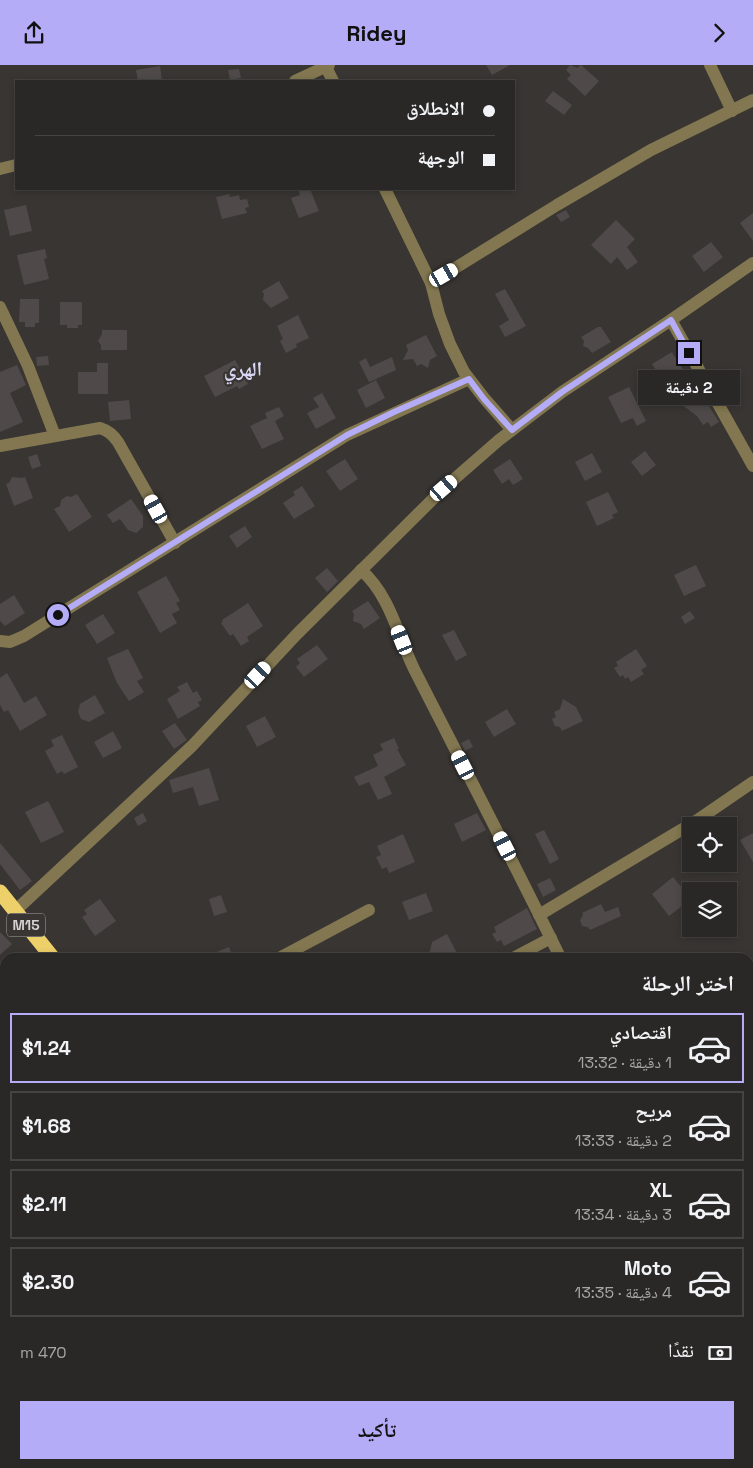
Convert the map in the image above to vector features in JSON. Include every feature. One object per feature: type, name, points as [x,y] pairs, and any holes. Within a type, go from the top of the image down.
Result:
[{"type":"highway","name":"M15","points":[[0,892],[49,953]]},
{"type":"street","points":[[710,65],[732,111]]},
{"type":"street","points":[[297,80],[327,66],[333,80]]},
{"type":"street","points":[[430,283],[650,150],[753,100]]},
{"type":"street","points":[[0,169],[15,165]]},
{"type":"street","points":[[385,190],[430,283],[450,344],[469,379],[512,430]]},
{"type":"street","points":[[15,911],[192,745],[297,634],[444,488],[512,430],[562,392],[753,263]]},
{"type":"street","points":[[0,307],[28,366],[55,436]]},
{"type":"street","points":[[671,320],[753,466]]},
{"type":"street","points":[[0,641],[10,642],[24,636],[347,435],[469,379]]},
{"type":"street","points":[[0,446],[100,428],[111,433],[118,442],[175,543]]},
{"type":"street","points":[[361,570],[378,588],[388,606],[413,666],[558,953]]},
{"type":"street","points":[[539,915],[696,821],[753,782]]},
{"type":"street","points":[[288,953],[369,910]]},
{"type":"street","points":[[523,953],[551,939]]},
{"type":"building","points":[[486,65],[510,65],[492,75]]},
{"type":"building","points":[[570,65],[577,68],[581,65],[599,81],[585,96],[567,79],[571,75],[566,70]]},
{"type":"building","points":[[160,66],[162,80],[138,80],[136,70]]},
{"type":"building","points":[[239,69],[241,78],[230,80],[228,70]]},
{"type":"building","points":[[553,91],[572,105],[564,115],[545,101]]},
{"type":"building","points":[[298,190],[310,190],[319,211],[299,218],[291,198],[300,195]]},
{"type":"building","points":[[229,194],[230,197],[239,195],[240,200],[247,199],[249,207],[245,208],[247,213],[222,219],[216,197]]},
{"type":"building","points":[[26,205],[32,231],[10,236],[4,210]]},
{"type":"building","points":[[566,210],[570,217],[561,222],[556,215]]},
{"type":"building","points":[[753,213],[753,241],[740,223]]},
{"type":"building","points":[[616,220],[635,239],[627,247],[638,262],[627,270],[617,257],[611,264],[591,245]]},
{"type":"building","points":[[711,242],[723,257],[704,272],[692,256]]},
{"type":"building","points":[[45,249],[47,258],[44,259],[49,279],[24,285],[17,255]]},
{"type":"building","points":[[279,281],[289,298],[271,308],[263,300],[264,294],[262,291]]},
{"type":"building","points":[[505,289],[526,326],[505,337],[499,326],[509,320],[495,294]]},
{"type":"building","points":[[20,299],[39,299],[39,323],[35,323],[35,327],[25,327],[25,322],[19,322]]},
{"type":"building","points":[[60,302],[82,302],[82,325],[78,325],[78,328],[67,328],[67,325],[60,325]]},
{"type":"building","points":[[298,315],[309,338],[296,344],[297,347],[286,353],[280,341],[283,339],[277,326]]},
{"type":"building","points":[[601,327],[611,342],[592,353],[583,346],[584,341],[581,337]]},
{"type":"building","points":[[102,330],[127,330],[127,350],[101,350],[101,345],[98,341]]},
{"type":"building","points":[[426,335],[437,356],[430,360],[428,368],[421,364],[417,366],[413,359],[403,360],[408,350],[406,345]]},
{"type":"building","points":[[672,352],[684,371],[664,383],[652,364]]},
{"type":"building","points":[[48,356],[49,365],[37,366],[36,357]]},
{"type":"building","points":[[392,357],[396,370],[369,382],[359,362],[366,358],[370,367]]},
{"type":"building","points":[[235,360],[248,384],[239,389],[237,386],[215,397],[204,376]]},
{"type":"building","points":[[97,363],[108,363],[108,394],[78,394],[78,372],[97,372]]},
{"type":"building","points":[[17,365],[26,385],[10,393],[23,422],[0,432],[0,372]]},
{"type":"building","points":[[376,380],[385,398],[366,408],[357,390]]},
{"type":"building","points":[[696,385],[719,422],[711,427],[708,422],[703,425],[697,416],[681,404],[683,398],[681,395]]},
{"type":"building","points":[[629,387],[646,421],[637,426],[633,418],[621,423],[608,397]]},
{"type":"building","points":[[322,393],[336,418],[316,429],[307,413],[319,407],[313,398]]},
{"type":"building","points":[[129,400],[131,419],[110,421],[108,402]]},
{"type":"building","points":[[279,407],[284,416],[275,421],[284,439],[262,449],[250,426],[267,418],[265,413]]},
{"type":"building","points":[[645,451],[656,465],[642,476],[631,462]]},
{"type":"building","points":[[592,453],[602,472],[585,481],[575,462]]},
{"type":"building","points":[[37,454],[41,466],[32,469],[28,457]]},
{"type":"building","points":[[345,459],[358,479],[340,491],[326,471]]},
{"type":"building","points":[[510,459],[523,479],[513,485],[509,479],[502,484],[493,470]]},
{"type":"building","points":[[12,477],[25,477],[33,498],[14,506],[6,484],[9,483]]},
{"type":"building","points":[[302,486],[315,506],[294,519],[283,503],[295,495],[293,492]]},
{"type":"building","points":[[608,492],[618,512],[612,515],[614,518],[597,526],[586,502]]},
{"type":"building","points":[[77,494],[92,517],[69,532],[54,509],[60,506],[61,500],[67,496],[71,497]]},
{"type":"building","points":[[131,499],[143,516],[143,527],[136,533],[128,530],[120,519],[113,523],[107,515]]},
{"type":"building","points":[[245,526],[252,537],[237,548],[229,536]]},
{"type":"building","points":[[696,565],[706,586],[684,596],[674,575]]},
{"type":"building","points":[[327,568],[338,581],[327,592],[315,578]]},
{"type":"building","points":[[166,576],[180,601],[176,603],[180,610],[172,614],[177,623],[160,633],[137,592]]},
{"type":"building","points":[[14,595],[25,613],[5,626],[0,621],[0,604]]},
{"type":"building","points":[[368,601],[380,618],[364,629],[361,624],[353,621],[354,614],[352,611]]},
{"type":"building","points":[[248,603],[263,626],[247,637],[249,641],[241,646],[233,634],[230,636],[221,623],[222,620]]},
{"type":"building","points":[[690,611],[695,618],[685,624],[681,617]]},
{"type":"building","points":[[103,614],[115,633],[97,644],[85,625]]},
{"type":"building","points":[[454,630],[467,655],[456,661],[442,635]]},
{"type":"building","points":[[317,645],[328,659],[304,677],[296,667],[300,663],[297,659]]},
{"type":"building","points":[[128,649],[143,678],[137,681],[144,692],[129,701],[117,683],[107,658]]},
{"type":"building","points":[[636,649],[647,666],[641,670],[644,674],[631,682],[628,677],[625,679],[623,675],[620,677],[614,668],[618,666],[616,662]]},
{"type":"building","points":[[7,673],[24,703],[36,696],[47,715],[20,731],[8,710],[4,712],[0,705],[0,678]]},
{"type":"building","points":[[187,682],[193,693],[197,691],[202,700],[198,702],[200,706],[178,719],[167,699],[180,691],[177,687]]},
{"type":"building","points":[[95,695],[105,713],[89,722],[81,719],[78,712],[80,704]]},
{"type":"building","points":[[563,699],[576,707],[583,721],[562,731],[560,727],[555,726],[552,719],[556,717],[554,712],[560,709]]},
{"type":"building","points":[[507,709],[516,724],[494,737],[485,722]]},
{"type":"building","points":[[265,716],[276,737],[257,747],[246,726]]},
{"type":"building","points":[[175,723],[187,740],[174,749],[162,731]]},
{"type":"building","points":[[113,731],[122,748],[103,758],[94,742]]},
{"type":"building","points":[[62,735],[78,767],[64,774],[62,771],[57,774],[45,751],[54,746],[51,740]]},
{"type":"building","points":[[394,738],[399,749],[397,749],[406,765],[384,777],[392,794],[378,800],[369,782],[359,786],[354,777],[378,766],[373,755],[383,750],[380,744]]},
{"type":"building","points":[[469,739],[473,747],[465,751],[461,743]]},
{"type":"building","points":[[209,768],[219,800],[199,806],[193,787],[173,793],[169,780]]},
{"type":"building","points":[[48,801],[64,832],[41,843],[25,812]]},
{"type":"building","points":[[143,813],[147,821],[138,826],[134,818]]},
{"type":"building","points":[[477,813],[486,830],[462,842],[454,824]]},
{"type":"building","points":[[544,830],[559,859],[550,864],[535,834]]},
{"type":"building","points":[[753,833],[753,862],[740,840]]},
{"type":"building","points":[[403,834],[415,862],[389,873],[387,867],[382,869],[376,857],[381,855],[377,846]]},
{"type":"building","points":[[0,843],[32,881],[20,890],[0,864]]},
{"type":"building","points":[[673,877],[682,888],[682,906],[669,916],[652,894]]},
{"type":"building","points":[[550,878],[556,890],[543,897],[537,884]]},
{"type":"building","points":[[426,893],[433,911],[409,920],[402,902]]},
{"type":"building","points":[[221,895],[227,912],[214,916],[209,899]]},
{"type":"building","points":[[100,899],[116,921],[95,936],[82,917],[87,914],[84,910]]},
{"type":"building","points":[[601,904],[605,912],[618,907],[621,916],[590,930],[588,927],[582,926],[580,920],[583,915],[582,913]]},
{"type":"building","points":[[527,908],[537,929],[504,946],[501,940],[497,942],[492,934],[496,932],[494,927]]},
{"type":"building","points":[[0,932],[12,944],[0,953]]},
{"type":"building","points":[[447,934],[457,953],[428,953],[432,942]]},
{"type":"building","points":[[229,947],[231,953],[214,953]]},
{"type":"district","name":"الهري","points":[[243,369]]},
{"type":"route","points":[[58,615],[347,435],[469,379],[512,430],[562,392],[671,320],[689,353]]}]
